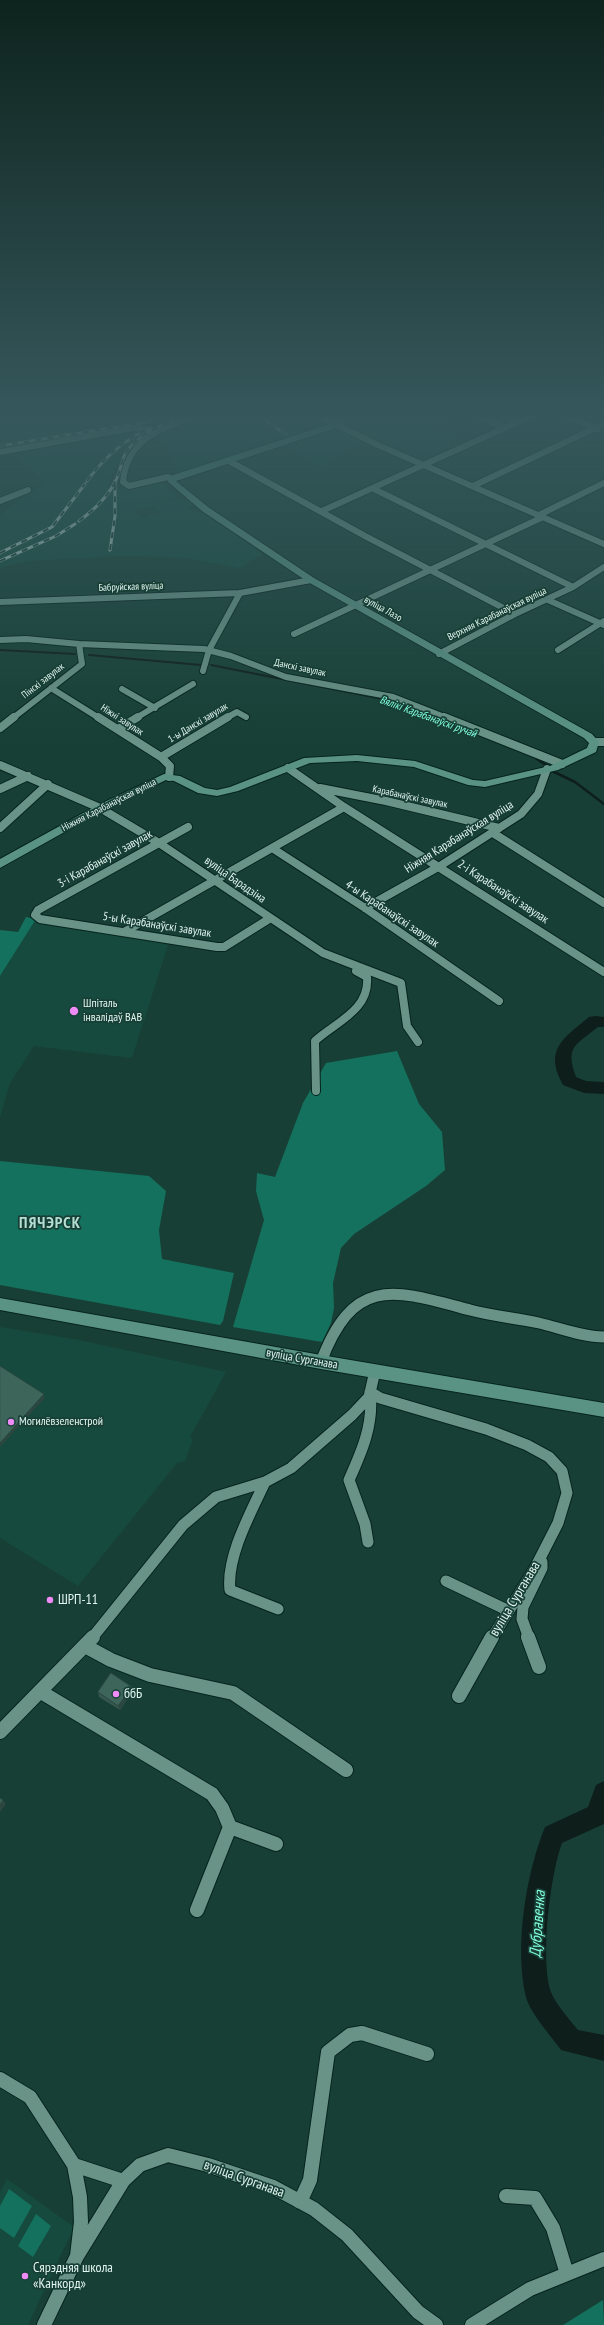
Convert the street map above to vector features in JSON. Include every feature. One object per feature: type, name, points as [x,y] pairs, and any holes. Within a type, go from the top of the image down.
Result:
[{"type":"main road","name":"вуліца Лазо","points":[[228,524],[311,580],[355,606],[599,742]]},
{"type":"main road","name":"Ніжняя Карабанаўская вуліца","points":[[0,864],[100,808],[157,780],[169,777],[202,791],[217,793],[234,789],[308,760],[370,758],[415,764],[472,783],[485,784],[547,769],[582,757],[592,750],[599,742]]},
{"type":"main road","name":"вуліца Сурганава","points":[[0,1304],[375,1372],[604,1410]]},
{"type":"street","points":[[346,524],[430,571],[515,614]]},
{"type":"street","points":[[445,524],[574,587]]},
{"type":"street","points":[[294,634],[486,545],[525,524]]},
{"type":"street","points":[[560,524],[604,544]]},
{"type":"street","name":"Верхняя Карабанаўская вуліца","points":[[439,654],[515,614],[574,587],[604,567]]},
{"type":"street","name":"Бабруйская вуліца","points":[[0,602],[240,593],[311,580]]},
{"type":"street","points":[[203,671],[210,650],[240,593]]},
{"type":"street","points":[[548,600],[603,623]]},
{"type":"street","points":[[558,650],[603,623]]},
{"type":"street","name":"Данскі завулак","points":[[0,640],[26,639],[79,644],[210,650],[231,656],[286,677],[393,697],[562,764]]},
{"type":"street","name":"Пінскі завулак","points":[[0,728],[82,664],[83,658],[79,650],[79,644]]},
{"type":"street","points":[[118,728],[155,708],[192,684]]},
{"type":"street","name":"Ніжні завулак","points":[[51,688],[118,728],[161,757],[170,766],[169,777]]},
{"type":"street","points":[[122,689],[155,708]]},
{"type":"street","name":"1-ы Данскі завулак","points":[[161,757],[237,712],[246,717]]},
{"type":"street","name":"вуліца Барадзіна","points":[[0,765],[48,784],[100,808],[159,843],[215,880],[269,919],[337,960],[401,983],[407,1026],[418,1042]]},
{"type":"street","name":"2-і Карабанаўскі завулак","points":[[288,768],[344,807],[440,866],[604,972]]},
{"type":"street","name":"Ніжняя Карабанаўская вуліца","points":[[365,908],[440,866],[521,814],[532,804],[544,780],[547,769]]},
{"type":"street","points":[[0,789],[28,776]]},
{"type":"street","points":[[0,828],[48,784]]},
{"type":"street","name":"Карабанаўскі завулак","points":[[317,787],[386,801],[496,830],[604,903]]},
{"type":"street","points":[[124,932],[344,807]]},
{"type":"street","name":"3-і Карабанаўскі завулак","points":[[35,915],[38,910],[188,827]]},
{"type":"street","name":"4-ы Карабанаўскі завулак","points":[[272,848],[365,908],[498,1000]]},
{"type":"street","name":"5-ы Карабанаўскі завулак","points":[[35,915],[40,919],[224,947],[269,919]]},
{"type":"street","points":[[316,1091],[315,1041],[330,1027],[350,1014],[363,1001],[369,991],[367,977],[337,960]]},
{"type":"street","points":[[321,1362],[327,1346],[350,1312],[364,1300],[381,1294],[410,1294],[482,1313],[530,1321],[594,1337],[604,1337]]},
{"type":"street","points":[[0,1732],[85,1646],[183,1525],[216,1497],[265,1482],[291,1468],[347,1420],[369,1397],[375,1372]]},
{"type":"street","points":[[368,1542],[365,1524],[349,1480],[371,1425],[373,1408],[370,1392]]},
{"type":"street","name":"вуліца Сурганава","points":[[370,1392],[380,1398],[486,1429],[527,1444],[549,1457],[562,1471],[567,1493],[562,1515],[542,1554],[459,1696]]},
{"type":"street","points":[[265,1482],[238,1546],[227,1583],[230,1590],[278,1609]]},
{"type":"street","points":[[539,1667],[522,1619],[523,1607],[542,1568],[542,1554]]},
{"type":"street","points":[[446,1581],[508,1610]]},
{"type":"street","points":[[85,1646],[112,1660],[150,1674],[233,1693],[346,1770]]},
{"type":"street","points":[[41,1692],[199,1784],[212,1794],[222,1808],[230,1827],[197,1910]]},
{"type":"street","points":[[230,1827],[276,1844]]},
{"type":"street","points":[[300,2202],[310,2180],[328,2052],[350,2035],[362,2033],[427,2054]]},
{"type":"street","points":[[0,2079],[30,2097],[74,2165],[80,2203],[81,2222],[77,2256],[44,2325]]},
{"type":"street","name":"вуліца Сурганава","points":[[77,2256],[123,2181],[140,2165],[168,2155],[208,2165],[273,2187],[314,2209],[347,2235],[418,2312],[436,2325]]},
{"type":"street","points":[[74,2165],[123,2181]]},
{"type":"street","points":[[506,2196],[535,2198],[553,2228],[567,2274]]},
{"type":"street","points":[[472,2325],[530,2289],[604,2260]]},
{"type":"shaded area","points":[[0,524],[221,524],[263,554],[239,568],[187,558],[122,556],[27,561],[0,568]]},
{"type":"shaded area","points":[[26,917],[36,919],[0,976],[0,930],[18,932]]},
{"type":"shaded area","name":"Шпіталь інвалідаў ВАВ","points":[[36,919],[127,935],[168,945],[132,1058],[34,1046],[10,1083],[0,1117],[0,976]]},
{"type":"shaded area","points":[[397,1051],[419,1104],[442,1132],[445,1170],[426,1186],[354,1234],[341,1248],[333,1283],[334,1308],[331,1323],[322,1342],[233,1327],[264,1220],[256,1191],[257,1173],[275,1177],[303,1103],[326,1063]]},
{"type":"shaded area","points":[[0,1161],[149,1176],[166,1191],[159,1230],[162,1259],[234,1273],[223,1321],[220,1325],[0,1285]]},
{"type":"shaded area","points":[[0,1327],[79,1340],[226,1372],[190,1437],[193,1440],[185,1461],[177,1463],[78,1586],[0,1538]]},
{"type":"shaded area","name":"Сярэдняя школа «Канкорд»","points":[[7,2179],[74,2227],[28,2325],[0,2325],[0,2192]]},
{"type":"shaded area","points":[[9,2189],[32,2206],[14,2238],[0,2228],[0,2206]]},
{"type":"shaded area","points":[[36,2214],[51,2226],[33,2257],[18,2246]]},
{"type":"shaded area","points":[[603,2300],[604,2325],[563,2325]]},
{"type":"building","name":"Могилёвзеленстрой","points":[[0,1366],[44,1394],[0,1443]]},
{"type":"building","name":"ббБ","points":[[111,1673],[132,1687],[118,1706],[98,1692]]},
{"type":"building","points":[[0,1798],[3,1800],[0,1805]]},
{"type":"waterway","name":"Вялікі Карабанаўскі ручай","points":[[0,650],[75,654]]},
{"type":"waterway","name":"Вялікі Карабанаўскі ручай","points":[[89,655],[201,665]]},
{"type":"waterway","name":"Вялікі Карабанаўскі ручай","points":[[211,665],[383,699],[434,718]]},
{"type":"waterway","name":"Вялікі Карабанаўскі ручай","points":[[432,717],[479,735]]},
{"type":"waterway","name":"Вялікі Карабанаўскі ручай","points":[[531,755],[546,765]]},
{"type":"waterway","name":"Вялікі Карабанаўскі ручай","points":[[552,771],[575,782],[604,804]]},
{"type":"waterway","name":"Дубравенка","points":[[604,1022],[595,1021],[565,1046],[562,1060],[569,1081],[584,1087],[604,1088]]},
{"type":"waterway","name":"Дубравенка","points":[[604,1793],[597,1815],[553,1835],[544,1860],[533,1946],[539,1997],[570,2041],[604,2048]]},
{"type":"railway","points":[[0,553],[52,527],[54,524]]},
{"type":"railway","points":[[0,561],[56,536],[74,524]]},
{"type":"railway","points":[[110,550],[114,524]]},
{"type":"place","name":"Шпіталь інвалідаў ВАВ","points":[[74,1011]]},
{"type":"place","name":"Могилёвзеленстрой","points":[[11,1422]]},
{"type":"place","name":"ШРП-11","points":[[50,1600]]},
{"type":"place","name":"ббБ","points":[[116,1694]]},
{"type":"place","name":"Сярэдняя школа «Канкорд»","points":[[25,2276]]},
{"type":"district","name":"ПЯЧЭРСК","points":[[50,1223]]}]
